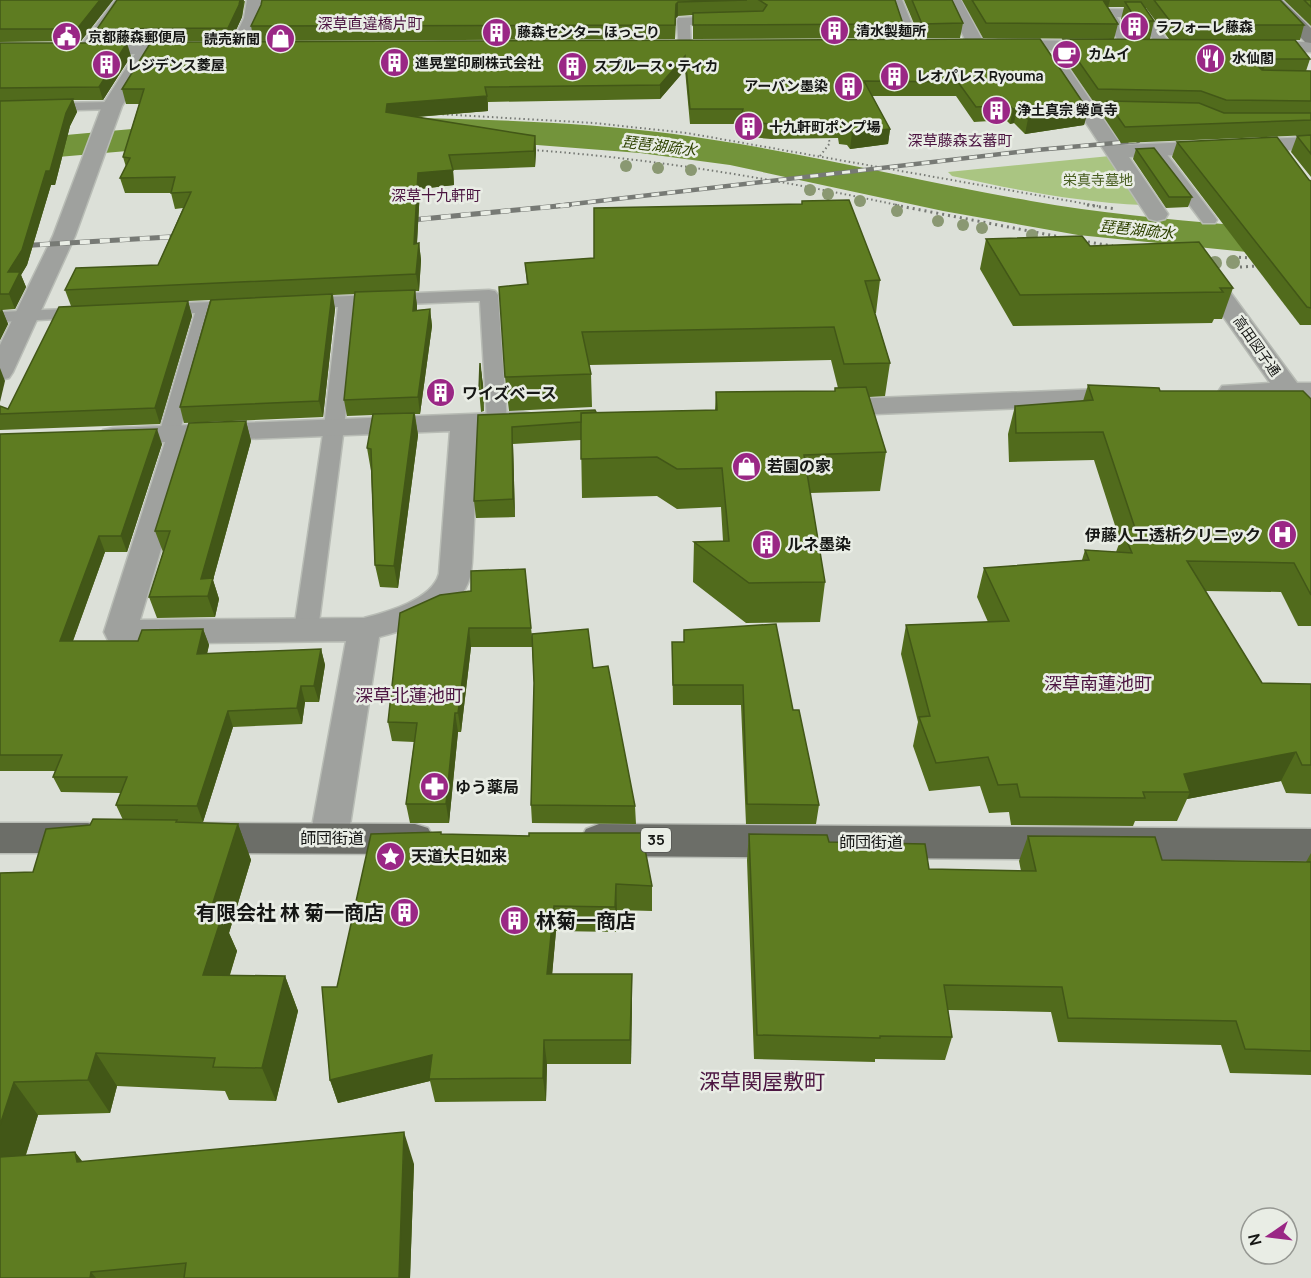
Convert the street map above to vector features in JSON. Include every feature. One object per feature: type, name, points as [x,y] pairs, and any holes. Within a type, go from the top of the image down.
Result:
[{"type":"main road","points":[[0,838],[117,838]]},
{"type":"main road","name":"師団街道","points":[[164,838],[449,839]]},
{"type":"main road","name":"師団街道","points":[[568,840],[1311,845]]},
{"type":"street","points":[[255,0],[253,18],[231,48],[261,48]]},
{"type":"street","points":[[953,0],[976,45]]},
{"type":"street","points":[[1272,0],[1311,38]]},
{"type":"street","points":[[957,45],[1171,47]]},
{"type":"street","points":[[1043,45],[1157,214]]},
{"type":"street","points":[[892,46],[921,46]]},
{"type":"street","points":[[662,47],[707,47]]},
{"type":"street","points":[[1236,47],[1304,52]]},
{"type":"street","points":[[0,49],[203,48]]},
{"type":"street","points":[[0,372],[61,243],[96,155],[112,106],[147,49]]},
{"type":"street","points":[[1114,151],[1311,143]]},
{"type":"street","name":"高田図子通","points":[[1203,270],[1300,390],[1311,422]]},
{"type":"street","points":[[1204,393],[1300,390]]},
{"type":"street","points":[[797,409],[1156,395]]},
{"type":"street","points":[[90,437],[545,419]]},
{"type":"street","points":[[175,433],[120,632],[364,628],[404,620],[436,602],[454,580],[464,422]]},
{"type":"street","points":[[329,838],[364,628]]},
{"type":"lane","points":[[85,49],[120,0]]},
{"type":"lane","points":[[896,0],[921,46]]},
{"type":"lane","points":[[1128,46],[1108,13],[1142,13],[1171,47]]},
{"type":"lane","points":[[684,47],[683,21],[736,20]]},
{"type":"lane","points":[[0,108],[112,106]]},
{"type":"lane","points":[[1087,110],[1109,111]]},
{"type":"lane","points":[[1275,144],[1289,164]]},
{"type":"lane","points":[[1157,151],[1209,220]]},
{"type":"lane","points":[[289,304],[489,295],[497,421]]},
{"type":"lane","points":[[306,630],[334,427],[348,302]]},
{"type":"lane","points":[[139,310],[254,305]]},
{"type":"lane","points":[[175,433],[206,307]]},
{"type":"lane","points":[[0,317],[105,312]]},
{"type":"path","points":[[434,114],[643,128],[820,156],[1012,193],[1157,214]]},
{"type":"path","points":[[820,156],[830,143],[827,132]]},
{"type":"path","points":[[527,149],[668,161],[729,171],[1001,228],[1060,237]]},
{"type":"path","points":[[1072,239],[1119,247]]},
{"type":"path","points":[[1203,270],[1262,266]]},
{"type":"green space","name":"栄真寺墓地","points":[[1110,156],[1143,205],[1047,195],[952,176],[948,172]]},
{"type":"water","name":"琵琶湖疏水","points":[[370,117],[560,123],[674,134],[808,157],[1056,205],[1234,225],[1257,253],[1078,235],[943,211],[730,165],[640,153],[537,145],[446,140],[243,141],[0,162],[0,141],[165,126]]},
{"type":"building","points":[[0,0],[100,0],[77,29],[0,29]]},
{"type":"building","points":[[117,0],[240,0],[228,28],[97,29]]},
{"type":"building","points":[[262,0],[747,0],[678,2],[675,25],[251,26]]},
{"type":"building","points":[[759,0],[895,0],[903,24],[693,25],[693,13],[763,11],[767,5]]},
{"type":"building","points":[[912,0],[952,0],[963,23],[922,24]]},
{"type":"building","points":[[972,0],[1103,0],[1118,24],[986,23]]},
{"type":"building","points":[[1154,0],[1280,0],[1304,25],[1173,25]]},
{"type":"building","points":[[1304,0],[1311,0],[1311,7]]},
{"type":"building","points":[[1125,2],[1141,2],[1154,21],[1137,21]]},
{"type":"building","points":[[1040,39],[1088,110],[1028,119],[1017,108],[1013,109],[1009,105],[976,107],[958,82],[864,81],[890,129],[852,133],[849,129],[841,129],[840,123],[771,124],[740,121],[743,109],[690,109],[685,56],[660,85],[485,87],[487,96],[387,104],[386,112],[535,136],[534,151],[449,155],[453,170],[418,173],[414,244],[419,243],[416,274],[65,290],[76,268],[158,265],[191,192],[171,193],[175,177],[120,178],[130,158],[123,157],[144,89],[122,89],[151,42]]},
{"type":"building","points":[[1063,39],[1295,40],[1310,59],[1267,59],[1258,66],[1262,70],[1311,71],[1311,101],[1226,100],[1201,91],[1098,89]]},
{"type":"building","points":[[0,43],[127,43],[99,87],[0,88]]},
{"type":"building","points":[[73,99],[66,113],[50,171],[46,171],[22,250],[8,272],[20,272],[9,294],[0,294],[0,101]]},
{"type":"building","points":[[1107,101],[1199,103],[1224,113],[1311,113],[1311,120],[1125,127]]},
{"type":"building","points":[[1311,135],[1311,154],[1297,136]]},
{"type":"building","points":[[1277,137],[1311,181],[1311,308],[1307,307],[1177,142]]},
{"type":"building","points":[[1154,148],[1192,197],[1169,197],[1136,149]]},
{"type":"building","points":[[849,200],[880,280],[865,281],[890,363],[844,364],[834,327],[582,332],[591,374],[505,377],[499,287],[528,284],[525,263],[594,258],[594,208],[802,204],[802,201]]},
{"type":"building","points":[[1082,236],[1090,246],[1199,242],[1233,288],[1220,288],[1223,292],[1020,295],[986,239]]},
{"type":"building","points":[[415,290],[413,311],[430,309],[418,397],[344,400],[355,292]]},
{"type":"building","points":[[332,294],[319,401],[180,407],[211,300]]},
{"type":"building","points":[[188,301],[155,408],[0,414],[0,406],[8,409],[59,307]]},
{"type":"building","points":[[480,363],[482,390],[479,390]]},
{"type":"building","points":[[1088,385],[1159,388],[1160,391],[1303,391],[1311,399],[1311,595],[1294,563],[1187,561],[1262,683],[1311,684],[1311,765],[1302,765],[1296,752],[1184,774],[1190,792],[1143,792],[1145,798],[1020,797],[1017,784],[998,785],[988,757],[936,763],[919,717],[930,716],[906,625],[1009,621],[984,568],[1089,560],[1085,550],[1132,553],[1123,532],[1135,528],[1103,432],[1016,433],[1015,406],[1093,400]]},
{"type":"building","points":[[866,387],[886,452],[804,455],[825,582],[749,583],[694,542],[729,541],[722,468],[677,469],[657,457],[581,459],[581,413],[717,410],[716,392],[835,391],[835,388]]},
{"type":"building","points":[[595,410],[596,412],[581,413],[581,422],[512,427],[513,499],[474,501],[478,415]]},
{"type":"building","points":[[414,413],[394,566],[375,565],[371,449],[367,448],[373,414]]},
{"type":"building","points":[[246,421],[201,579],[213,578],[208,596],[149,597],[170,531],[155,531],[189,423]]},
{"type":"building","points":[[157,429],[121,536],[99,536],[60,641],[138,641],[142,630],[203,629],[197,654],[321,649],[314,686],[301,686],[297,708],[228,711],[197,806],[116,805],[127,777],[53,777],[62,755],[0,755],[0,434]]},
{"type":"building","points":[[525,569],[531,628],[469,628],[458,713],[455,713],[446,804],[406,804],[417,723],[388,722],[400,613],[440,595],[471,591],[471,571]]},
{"type":"building","points":[[776,624],[793,710],[799,710],[819,805],[747,804],[743,685],[673,685],[672,642],[684,642],[684,630]]},
{"type":"building","points":[[588,629],[593,668],[608,666],[635,806],[531,805],[534,683],[532,634]]},
{"type":"building","points":[[93,819],[177,820],[176,822],[238,824],[209,915],[222,916],[203,975],[285,976],[262,1068],[213,1067],[215,1058],[96,1053],[88,1080],[14,1082],[0,1125],[0,873],[33,872],[46,829],[90,825]]},
{"type":"building","points":[[441,832],[441,834],[529,836],[529,833],[642,833],[652,886],[616,884],[615,907],[554,906],[547,974],[632,974],[630,1040],[544,1040],[543,1078],[429,1079],[432,1055],[330,1080],[322,987],[337,987],[371,834]]},
{"type":"building","points":[[749,834],[827,835],[829,842],[925,844],[929,869],[1036,871],[1028,836],[1155,837],[1162,860],[1311,862],[1311,1051],[1245,1049],[1236,1021],[1068,1018],[1062,987],[944,985],[952,1037],[757,1035]]},
{"type":"building","points":[[404,1132],[399,1278],[184,1278],[186,1263],[91,1272],[90,1278],[0,1278],[0,1157],[75,1152],[77,1162]]},
{"type":"railway","points":[[556,206],[1036,150],[1138,141]]},
{"type":"railway","points":[[401,221],[569,205]]},
{"type":"railway","points":[[0,247],[186,236]]},
{"type":"place","name":"ラフォーレ藤森","points":[[1134,27]]},
{"type":"place","name":"清水製麺所","points":[[835,31]]},
{"type":"place","name":"藤森センター ほっこり","points":[[496,32]]},
{"type":"place","name":"京都藤森郵便局","points":[[67,37]]},
{"type":"place","name":"読売新聞","points":[[281,39]]},
{"type":"place","name":"カムイ","points":[[1067,54]]},
{"type":"place","name":"水仙閣","points":[[1211,58]]},
{"type":"place","name":"進晃堂印刷株式会社","points":[[394,63]]},
{"type":"place","name":"レジデンス菱屋","points":[[106,65]]},
{"type":"place","name":"スプルース・ティカ","points":[[573,66]]},
{"type":"place","name":"レオパレス Ryouma","points":[[895,76]]},
{"type":"place","name":"アーバン墨染","points":[[849,86]]},
{"type":"place","name":"浄土真宗 榮眞寺","points":[[996,110]]},
{"type":"place","name":"十九軒町ポンプ場","points":[[748,127]]},
{"type":"place","name":"ワイズベース","points":[[441,393]]},
{"type":"place","name":"若園の家","points":[[746,466]]},
{"type":"place","name":"伊藤人工透析クリニック","points":[[1282,535]]},
{"type":"place","name":"ルネ墨染","points":[[766,544]]},
{"type":"place","name":"ゆう薬局","points":[[434,787]]},
{"type":"place","name":"天道大日如来","points":[[390,856]]},
{"type":"place","name":"有限会社 林 菊一商店","points":[[405,913]]},
{"type":"place","name":"林菊一商店","points":[[515,921]]},
{"type":"district","name":"深草直違橋片町","points":[[370,24]]},
{"type":"district","name":"深草藤森玄蕃町","points":[[960,141]]},
{"type":"district","name":"深草十九軒町","points":[[436,196]]},
{"type":"district","name":"深草南蓮池町","points":[[1098,684]]},
{"type":"district","name":"深草北蓮池町","points":[[409,696]]},
{"type":"district","name":"深草関屋敷町","points":[[762,1082]]}]
